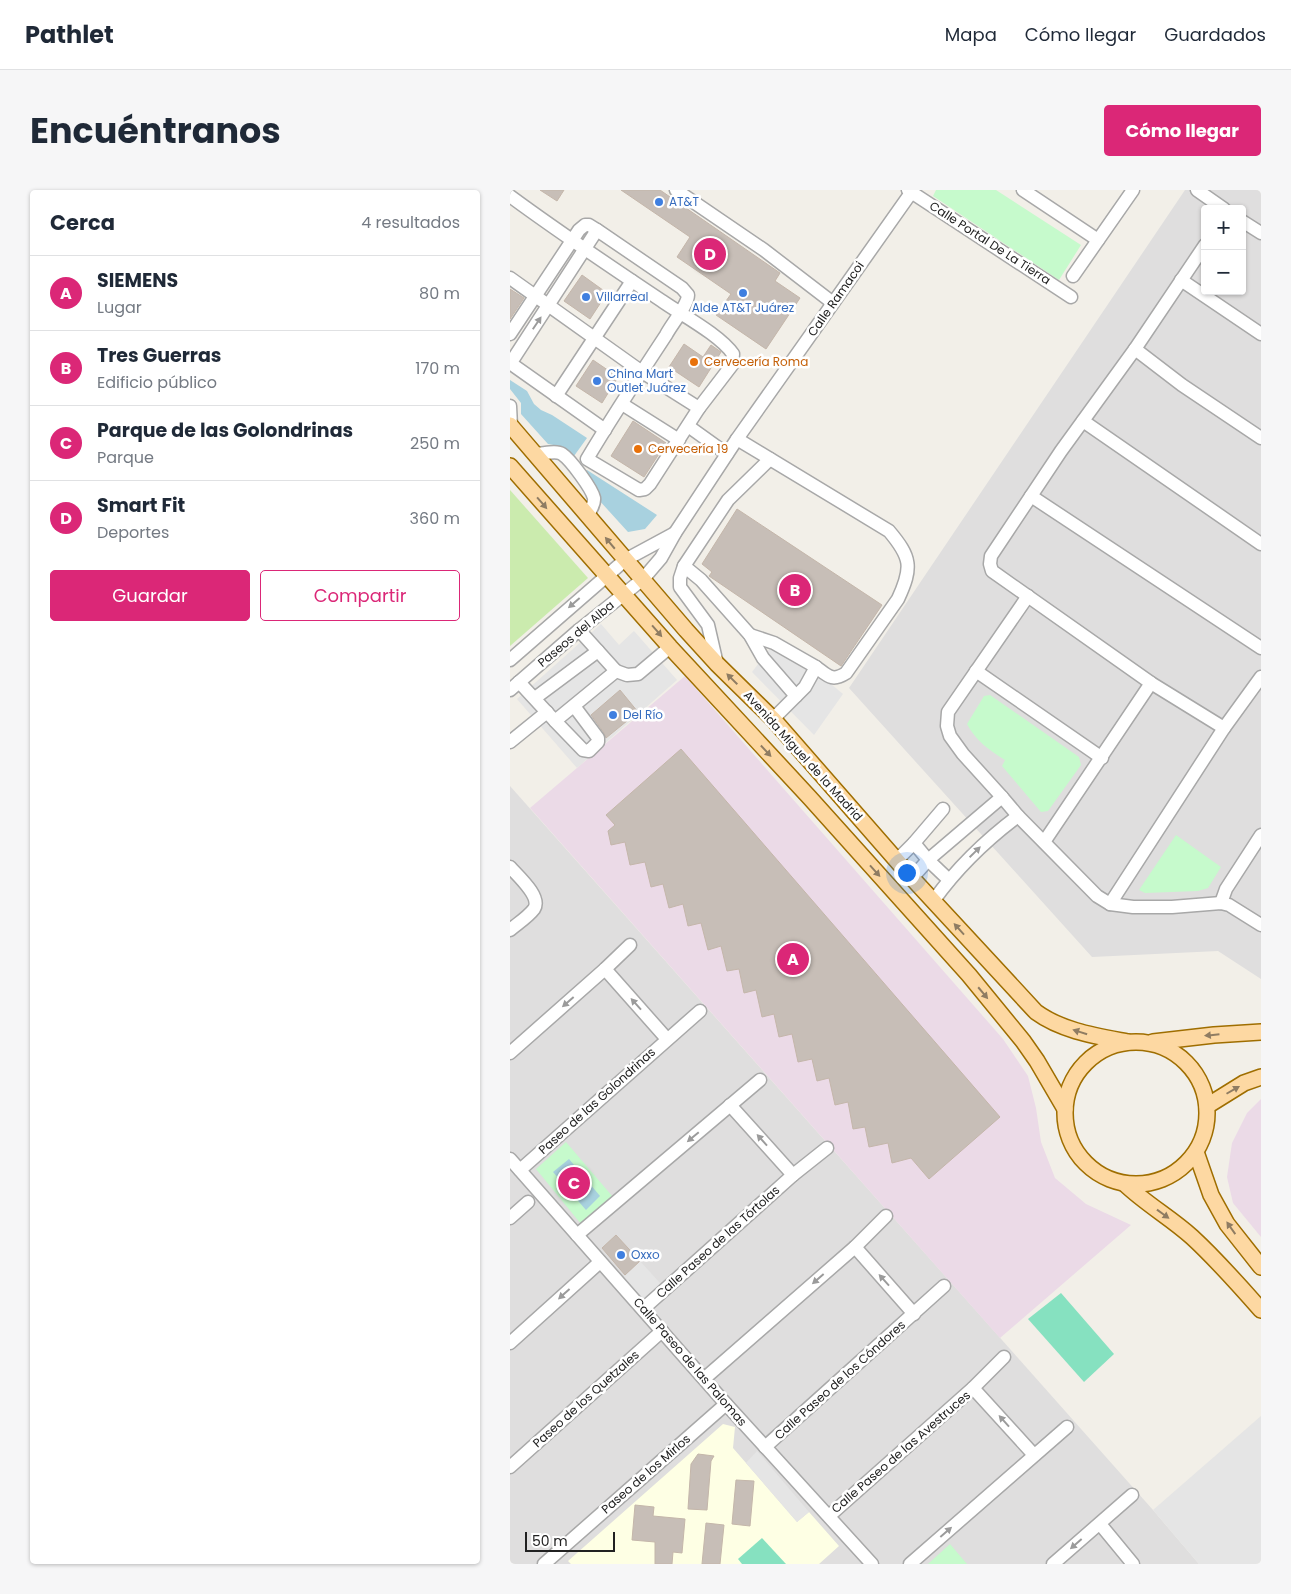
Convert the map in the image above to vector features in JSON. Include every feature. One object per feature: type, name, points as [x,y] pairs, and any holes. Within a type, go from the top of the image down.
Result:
[{"type":"main road","name":"Avenida Miguel de la Madrid","points":[[511,425],[625,560],[644,578],[686,630],[717,664],[773,719],[912,878],[1036,1012],[1046,1019],[1089,1035],[1128,1042]]},
{"type":"main road","name":"Avenida Miguel de la Madrid","points":[[510,466],[670,647],[810,798],[969,975],[1023,1041],[1065,1109]]},
{"type":"main road","points":[[1149,1043],[1214,1034],[1261,1032]]},
{"type":"main road","points":[[1128,1042],[1149,1043],[1162,1046],[1173,1052],[1192,1070],[1204,1093],[1207,1106],[1205,1130],[1196,1152],[1182,1167],[1165,1178],[1146,1184],[1125,1184],[1108,1179],[1093,1170],[1080,1158],[1071,1143],[1066,1126],[1065,1109],[1068,1092],[1074,1077],[1084,1064],[1097,1053],[1128,1042]]},
{"type":"main road","points":[[1207,1106],[1244,1083],[1261,1077]]},
{"type":"main road","points":[[1196,1152],[1211,1195],[1227,1224],[1261,1267]]},
{"type":"main road","points":[[1125,1184],[1191,1236],[1216,1260],[1261,1310]]},
{"type":"street","points":[[676,190],[764,250],[833,303]]},
{"type":"street","points":[[1023,190],[1098,240]]},
{"type":"street","points":[[1074,276],[1133,190]]},
{"type":"street","points":[[1197,190],[1218,205]]},
{"type":"street","name":"Calle Ramacoi","points":[[644,578],[661,558],[675,533],[737,439],[911,191]]},
{"type":"street","name":"Calle Portal De La Tierra","points":[[911,191],[1071,297]]},
{"type":"street","points":[[510,196],[572,242],[711,334],[733,354],[732,365],[699,408],[645,489],[639,490],[587,460]]},
{"type":"street","points":[[1246,224],[1261,234]]},
{"type":"street","points":[[525,341],[510,333],[579,230],[585,225],[589,225],[597,230],[685,291],[688,295],[688,299],[680,313],[587,460],[577,471]]},
{"type":"street","points":[[597,230],[510,364],[605,430]]},
{"type":"street","points":[[1202,250],[1135,349],[1031,496],[991,556],[990,564],[992,571],[1151,682],[1224,728]]},
{"type":"street","points":[[554,269],[566,278]]},
{"type":"street","points":[[510,278],[642,372],[699,408]]},
{"type":"street","points":[[1182,280],[1261,334]]},
{"type":"street","points":[[556,396],[632,281]]},
{"type":"street","points":[[1135,349],[1182,385],[1261,438]]},
{"type":"street","points":[[622,404],[679,440]]},
{"type":"street","points":[[510,406],[511,425]]},
{"type":"street","points":[[1083,421],[1261,544]]},
{"type":"street","points":[[688,426],[727,454]]},
{"type":"street","points":[[737,439],[889,531],[903,547],[908,564],[904,587],[898,599],[846,674],[840,678],[832,678],[766,640],[750,635]]},
{"type":"street","points":[[535,454],[562,454],[577,471],[594,496],[594,502],[587,516]]},
{"type":"street","points":[[717,664],[708,625],[680,588],[680,578],[684,566],[728,500],[770,459]]},
{"type":"street","points":[[1031,496],[1261,648]]},
{"type":"street","name":"Calle Ramacoi","points":[[625,560],[675,533]]},
{"type":"street","name":"Paseos del Alba","points":[[510,660],[625,560]]},
{"type":"street","points":[[684,566],[701,580],[750,635],[763,658],[796,696]]},
{"type":"street","name":"Paseos del Alba","points":[[515,686],[579,630],[644,578]]},
{"type":"street","points":[[1028,596],[948,712],[947,726],[950,736],[963,754],[1018,816],[1097,896],[1110,904],[1133,907],[1172,907],[1221,903],[1229,905],[1261,925]]},
{"type":"street","points":[[579,630],[616,671],[628,675],[638,674],[670,647]]},
{"type":"street","points":[[535,698],[598,650]]},
{"type":"street","points":[[773,719],[805,687],[816,668]]},
{"type":"street","points":[[510,742],[550,716],[574,706],[616,671]]},
{"type":"street","points":[[976,671],[1102,758]]},
{"type":"street","points":[[1110,904],[1224,728],[1261,676]]},
{"type":"street","points":[[1044,842],[1102,758],[1151,682]]},
{"type":"street","points":[[515,686],[535,698],[583,750],[589,751],[598,742],[598,738],[574,706]]},
{"type":"street","points":[[912,878],[928,860],[1002,796]]},
{"type":"street","points":[[897,860],[914,844],[943,809]]},
{"type":"street","points":[[934,900],[949,880],[983,845],[1018,816]]},
{"type":"street","points":[[1221,903],[1226,889],[1261,835]]},
{"type":"street","points":[[914,844],[949,880]]},
{"type":"street","points":[[510,868],[534,896],[536,902],[533,910],[510,930]]},
{"type":"street","points":[[510,1053],[630,945]]},
{"type":"street","name":"Paseo de las Golondrinas","points":[[520,1170],[667,1039],[605,969]]},
{"type":"street","points":[[667,1039],[700,1010]]},
{"type":"street","points":[[577,1235],[760,1080]]},
{"type":"street","points":[[730,1105],[793,1175]]},
{"type":"street","name":"Calle Paseo de las Tórtolas","points":[[643,1308],[826,1148]]},
{"type":"street","name":"Calle Paseo de las Palomas","points":[[510,1159],[726,1404],[872,1564]]},
{"type":"street","points":[[510,1218],[528,1202]]},
{"type":"street","points":[[704,1378],[855,1247],[886,1216]]},
{"type":"street","name":"Calle Paseo de los Cóndores","points":[[855,1247],[914,1314]]},
{"type":"street","points":[[510,1343],[600,1262]]},
{"type":"street","name":"Calle Paseo de los Cóndores","points":[[766,1447],[944,1286]]},
{"type":"street","name":"Paseo de los Quetzales","points":[[510,1467],[662,1331]]},
{"type":"street","name":"Calle Paseo de las Avestruces","points":[[828,1516],[973,1388],[1004,1357]]},
{"type":"street","name":"Calle Paseo de las Avestruces","points":[[973,1388],[1034,1455]]},
{"type":"street","name":"Paseo de los Mirlos","points":[[544,1564],[726,1404]]},
{"type":"street","points":[[910,1564],[1068,1427]]},
{"type":"street","points":[[1053,1564],[1132,1495]]},
{"type":"street","points":[[1100,1524],[1133,1564]]},
{"type":"shaded area","points":[[1185,190],[1261,190],[1261,979],[1218,951],[1092,957],[849,688]]},
{"type":"shaded area","points":[[601,624],[619,645],[634,631],[677,680],[577,768],[517,699]]},
{"type":"shaded area","points":[[777,639],[843,694],[814,735],[752,672]]},
{"type":"shaded area","points":[[685,676],[1003,1039],[1028,1076],[1036,1108],[1041,1142],[1055,1178],[1086,1204],[1131,1225],[1000,1338],[530,808]]},
{"type":"shaded area","points":[[510,786],[1153,1510],[1199,1564],[510,1564]]},
{"type":"shaded area","points":[[1261,1099],[1261,1237],[1233,1203],[1227,1177],[1232,1143],[1247,1113]]},
{"type":"shaded area","points":[[640,1261],[661,1284],[643,1300],[623,1277]]},
{"type":"shaded area","points":[[1261,1416],[1261,1564],[1199,1564],[1153,1510]]},
{"type":"shaded area","points":[[723,1424],[735,1427],[733,1448],[797,1522],[809,1512],[839,1546],[819,1564],[571,1564],[568,1561]]},
{"type":"shaded area","points":[[757,1451],[809,1512],[797,1522],[746,1463]]},
{"type":"green space","points":[[936,190],[996,190],[1081,245],[1059,280],[933,196]]},
{"type":"green space","points":[[510,490],[588,578],[510,646]]},
{"type":"green space","points":[[990,695],[1079,757],[1081,765],[1048,811],[1041,812],[1002,766],[1005,760],[983,745],[967,724],[984,696]]},
{"type":"green space","points":[[1176,835],[1221,867],[1208,888],[1198,891],[1145,893],[1139,890]]},
{"type":"green space","points":[[566,1142],[613,1197],[581,1224],[536,1169]]},
{"type":"green space","points":[[1061,1293],[1114,1354],[1084,1382],[1028,1319]]},
{"type":"green space","points":[[762,1538],[786,1564],[742,1564],[738,1559]]},
{"type":"green space","points":[[950,1544],[967,1564],[928,1564]]},
{"type":"water","points":[[510,380],[527,391],[534,404],[541,410],[587,438],[574,456],[559,446],[548,444],[521,414],[521,403],[510,389]]},
{"type":"water","points":[[587,470],[657,515],[645,529],[628,532],[598,499],[596,488],[583,473]]},
{"type":"water","points":[[569,1159],[600,1196],[586,1210],[553,1172]]},
{"type":"building","points":[[540,190],[564,190],[557,201]]},
{"type":"building","points":[[621,190],[660,190],[780,273],[775,281],[800,298],[766,349],[716,315],[731,294],[677,257],[690,237]]},
{"type":"building","name":"Villarreal","points":[[582,275],[607,293],[590,319],[564,301]]},
{"type":"building","points":[[510,289],[524,298],[510,319]]},
{"type":"building","name":"Cervecería Roma","points":[[684,344],[703,357],[711,345],[721,352],[699,387],[669,367]]},
{"type":"building","name":"China Mart Outlet Juárez","points":[[593,360],[618,377],[602,403],[576,386]]},
{"type":"building","name":"Cervecería 19","points":[[633,421],[666,443],[644,477],[611,456]]},
{"type":"building","points":[[737,509],[882,605],[841,666],[709,576],[712,572],[702,564]]},
{"type":"building","name":"Del Río","points":[[620,690],[638,712],[606,738],[591,715]]},
{"type":"building","points":[[681,749],[1000,1117],[929,1179],[911,1158],[892,1163],[888,1143],[869,1147],[865,1127],[853,1129],[848,1102],[835,1105],[829,1078],[817,1081],[812,1059],[798,1062],[792,1034],[779,1037],[774,1014],[762,1017],[756,990],[744,993],[739,969],[727,971],[721,946],[708,950],[701,923],[688,926],[683,904],[669,908],[663,884],[651,887],[645,862],[630,865],[625,842],[611,845],[608,831],[615,825],[606,815]]},
{"type":"building","name":"Oxxo","points":[[616,1235],[640,1261],[625,1275],[602,1248]]},
{"type":"building","points":[[698,1454],[714,1456],[711,1461],[707,1510],[688,1509],[691,1464]]},
{"type":"building","points":[[736,1480],[754,1481],[750,1526],[732,1524]]},
{"type":"building","points":[[635,1505],[654,1507],[653,1516],[685,1519],[682,1553],[673,1552],[672,1564],[655,1564],[655,1542],[632,1540]]},
{"type":"building","points":[[706,1523],[724,1525],[720,1564],[702,1564]]},
{"type":"place","name":"AT&T","points":[[659,202]]},
{"type":"place","name":"Smart Fit","points":[[710,254]]},
{"type":"place","name":"Alde AT&T Juárez","points":[[743,293]]},
{"type":"place","name":"Villarreal","points":[[586,297]]},
{"type":"place","name":"Cervecería Roma","points":[[694,362]]},
{"type":"place","name":"China Mart Outlet Juárez","points":[[597,381]]},
{"type":"place","name":"Cervecería 19","points":[[638,449]]},
{"type":"place","name":"Tres Guerras","points":[[795,590]]},
{"type":"place","name":"Del Río","points":[[613,715]]},
{"type":"place","name":"SIEMENS","points":[[793,959]]},
{"type":"place","name":"Parque de las Golondrinas","points":[[574,1183]]},
{"type":"place","name":"Oxxo","points":[[621,1255]]}]
